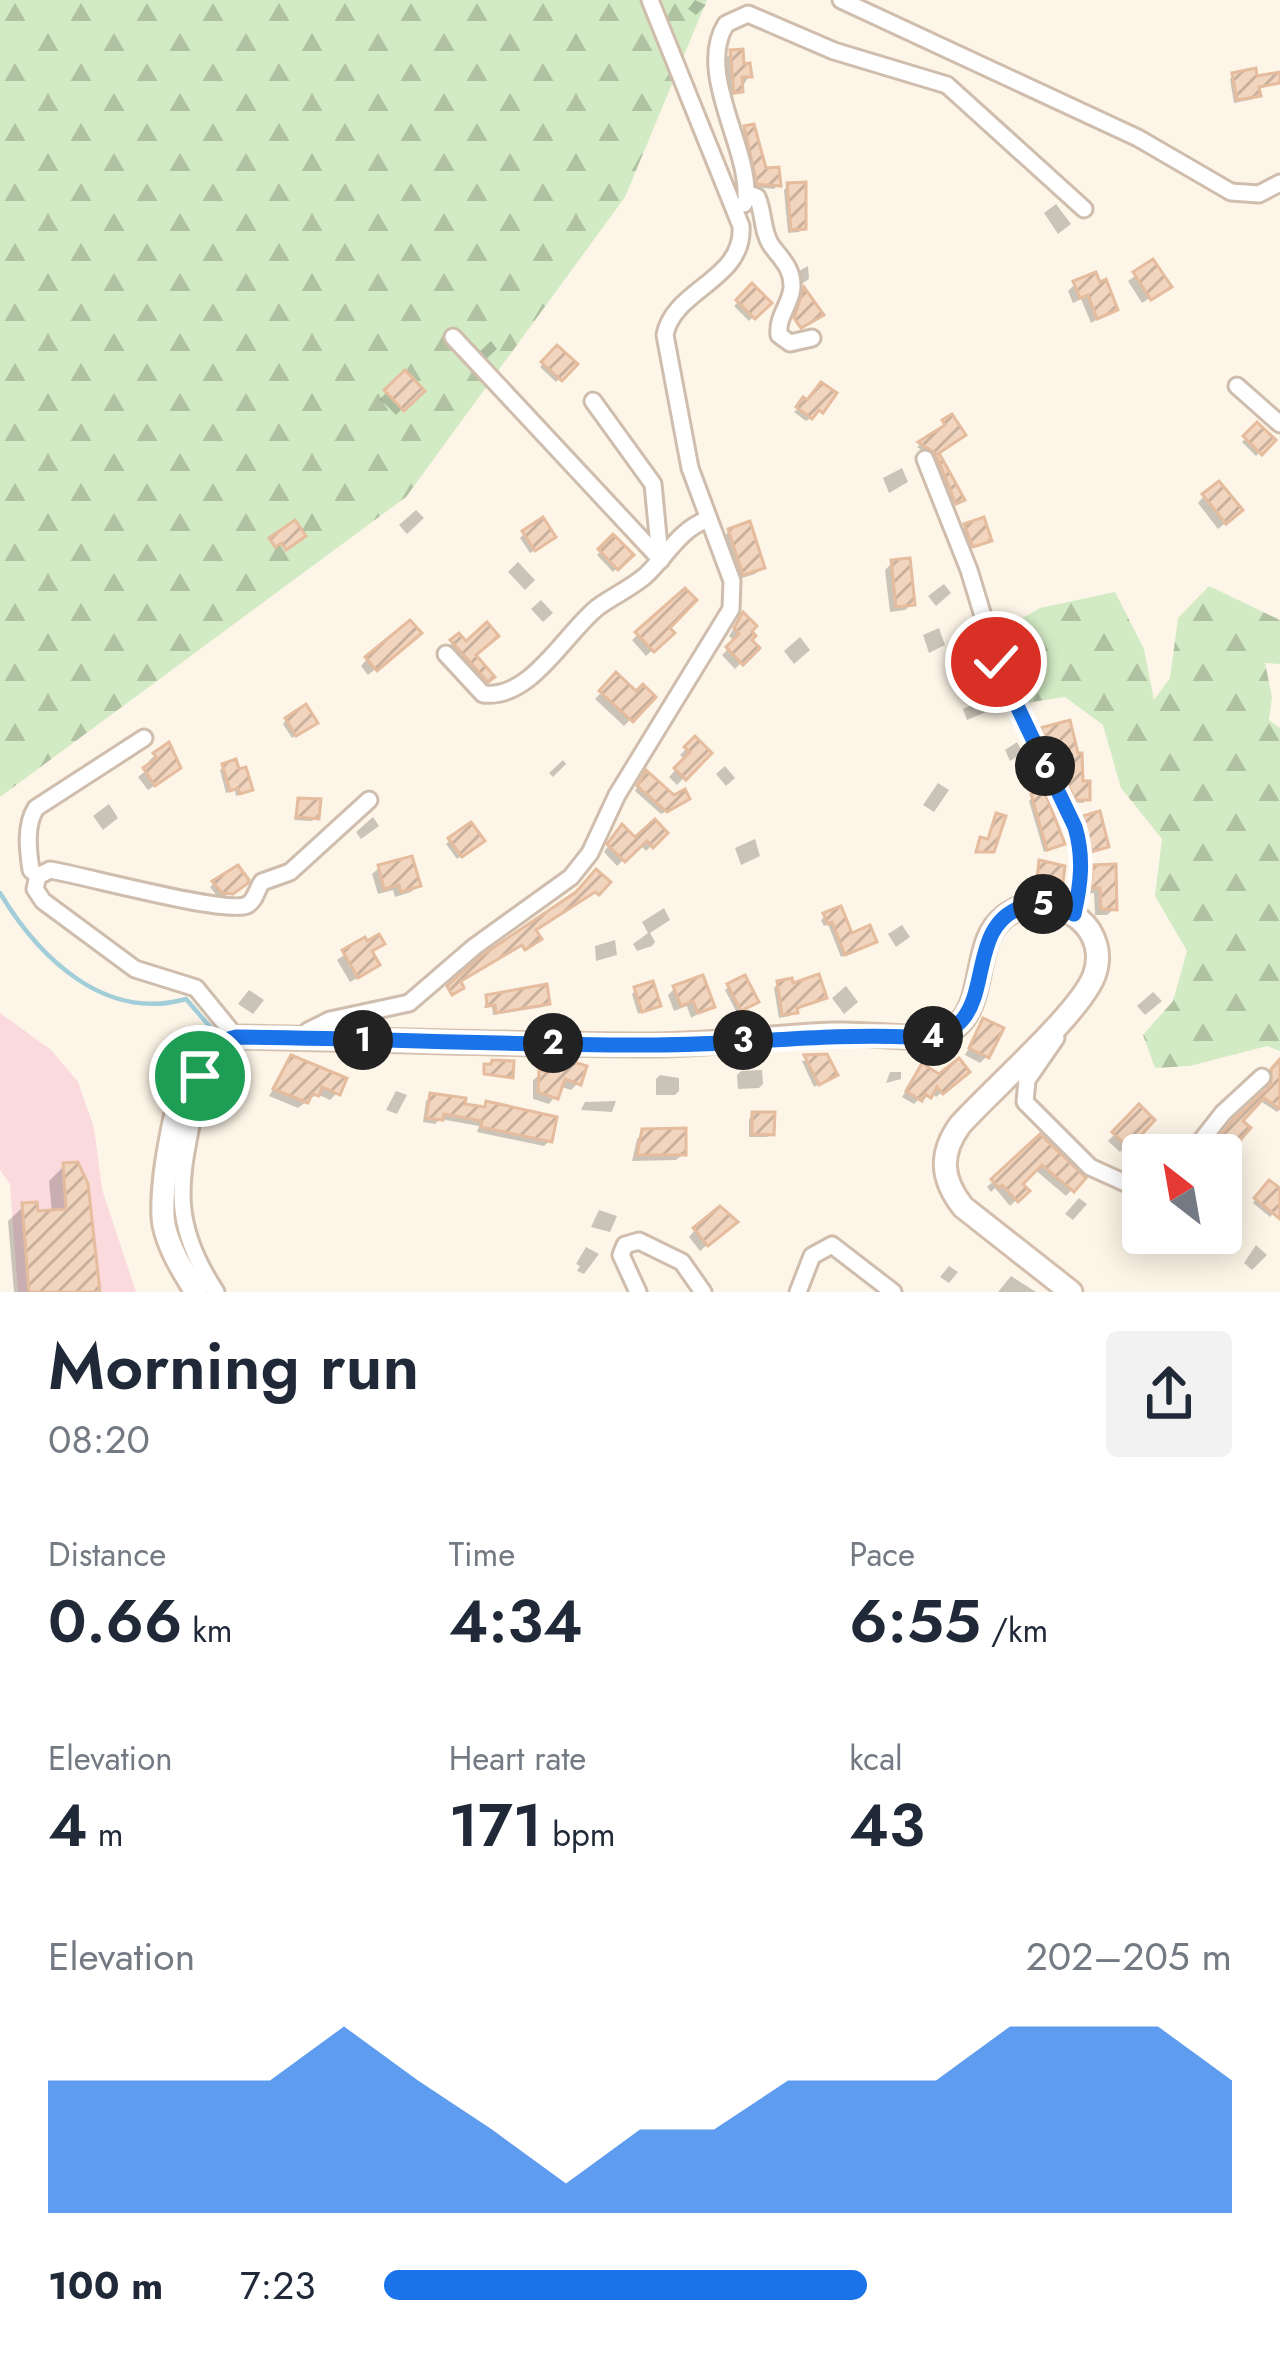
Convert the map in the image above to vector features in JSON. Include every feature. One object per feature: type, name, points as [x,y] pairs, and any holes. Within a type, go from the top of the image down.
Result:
[{"type":"main road","points":[[196,1292],[170,1243],[163,1202],[180,1103],[196,1061],[216,1044],[236,1037],[307,1035],[654,1046],[838,1034],[925,1037],[947,1031],[966,1016],[988,939],[1004,917],[1038,903],[1074,914],[1095,941],[1096,969],[1086,991],[960,1125],[948,1144],[944,1164],[950,1189],[963,1207],[1071,1292]]},
{"type":"street","points":[[650,0],[740,221],[740,243],[719,275]]},
{"type":"street","points":[[841,0],[1125,131],[1231,192],[1259,194],[1280,183]]},
{"type":"street","points":[[307,1035],[341,1018],[409,1003],[474,947],[557,890],[586,861],[616,795],[730,614],[732,581],[689,469],[665,335],[670,318],[736,266],[747,249],[750,226],[745,176],[723,94],[719,49],[724,27],[748,14],[834,51],[947,85],[1084,209]]},
{"type":"street","points":[[746,195],[760,201],[768,240],[785,261],[791,280],[790,297],[778,320],[779,335],[790,343],[812,338]]},
{"type":"street","points":[[453,337],[661,560]]},
{"type":"street","points":[[1237,386],[1280,424]]},
{"type":"street","points":[[592,401],[653,484],[661,560]]},
{"type":"street","points":[[925,459],[969,570],[1000,672],[1075,827],[1081,864],[1074,914]]},
{"type":"street","points":[[446,654],[478,691],[500,693],[529,677],[589,616],[661,560],[686,531],[706,520]]},
{"type":"street","points":[[38,876],[29,862],[29,823],[36,808],[144,738]]},
{"type":"street","points":[[236,1037],[196,988],[135,969],[43,901],[35,889],[38,876],[50,869],[211,904],[246,906],[262,882],[290,872],[369,800]]},
{"type":"street","points":[[1058,1022],[1055,1039],[1024,1085],[1025,1102],[1090,1167],[1122,1181]]},
{"type":"street","points":[[196,1061],[200,1076],[181,1184],[181,1214],[191,1250],[216,1292]]},
{"type":"street","points":[[1206,1134],[1262,1077]]},
{"type":"street","points":[[638,1292],[621,1255],[628,1244],[639,1240],[682,1262],[703,1292]]},
{"type":"street","points":[[798,1292],[812,1256],[832,1245],[893,1292]]},
{"type":"shaded area","points":[[0,1013],[51,1050],[78,1082],[94,1128],[102,1189],[136,1292],[18,1292],[10,1184],[0,1170]]},
{"type":"green space","points":[[0,0],[707,0],[625,197],[406,497],[0,797]]},
{"type":"green space","points":[[1209,586],[1280,620],[1280,664],[1265,663],[1272,697],[1269,720],[1280,728],[1280,1051],[1267,1046],[1190,1066],[1155,1068],[1143,1035],[1173,1001],[1187,951],[1155,896],[1162,839],[1121,788],[1103,725],[1065,697],[1025,703],[996,633],[1040,608],[1115,592],[1144,649],[1154,700],[1170,678],[1178,618]]},
{"type":"building","points":[[743,49],[744,64],[750,63],[752,77],[742,77],[743,92],[734,93],[730,50]]},
{"type":"building","points":[[1256,68],[1257,76],[1280,72],[1280,83],[1259,87],[1261,96],[1237,100],[1232,73]]},
{"type":"building","points":[[754,124],[766,168],[779,167],[781,186],[757,184],[744,126]]},
{"type":"building","points":[[806,182],[806,229],[791,230],[787,183]]},
{"type":"building","points":[[1153,259],[1172,287],[1151,300],[1133,272]]},
{"type":"building","points":[[1096,272],[1100,282],[1106,279],[1118,310],[1097,319],[1088,295],[1080,298],[1073,281]]},
{"type":"building","points":[[752,283],[772,303],[755,319],[736,300]]},
{"type":"building","points":[[804,287],[824,315],[801,328],[794,318]]},
{"type":"building","points":[[557,345],[578,364],[562,381],[541,362]]},
{"type":"building","points":[[405,370],[425,391],[404,411],[384,390]]},
{"type":"building","points":[[821,382],[837,393],[823,413],[819,410],[812,419],[796,407]]},
{"type":"building","points":[[952,414],[966,435],[939,453],[965,500],[956,504],[936,454],[918,442],[945,425],[942,420]]},
{"type":"building","points":[[1257,422],[1276,440],[1262,455],[1243,436]]},
{"type":"building","points":[[1219,481],[1243,510],[1226,524],[1202,494]]},
{"type":"building","points":[[543,517],[556,537],[535,551],[522,531]]},
{"type":"building","points":[[984,517],[992,541],[973,547],[964,524]]},
{"type":"building","points":[[295,520],[306,536],[286,550],[282,543],[275,547],[269,538]]},
{"type":"building","points":[[750,521],[765,568],[743,575],[728,529]]},
{"type":"building","points":[[613,534],[634,555],[618,570],[598,549]]},
{"type":"building","points":[[910,558],[915,605],[896,607],[891,560]]},
{"type":"building","points":[[685,588],[697,600],[670,628],[675,633],[654,652],[635,632]]},
{"type":"building","points":[[743,612],[757,626],[752,640],[760,648],[743,665],[726,647],[739,634],[734,628]]},
{"type":"building","points":[[410,620],[422,633],[377,671],[365,657]]},
{"type":"building","points":[[487,622],[499,636],[476,655],[495,677],[488,682],[450,640],[459,633],[466,641]]},
{"type":"building","points":[[616,672],[636,691],[643,684],[656,697],[633,722],[599,691]]},
{"type":"building","points":[[306,704],[318,723],[296,736],[285,718]]},
{"type":"building","points":[[1070,720],[1078,753],[1082,753],[1083,781],[1090,781],[1090,800],[1075,800],[1068,786],[1069,765],[1059,766],[1040,728]]},
{"type":"building","points":[[695,736],[712,753],[686,780],[674,768],[690,752],[684,747]]},
{"type":"building","points":[[169,742],[181,768],[155,786],[143,768]]},
{"type":"building","points":[[236,759],[239,769],[246,767],[253,790],[230,791],[222,764]]},
{"type":"building","points":[[646,770],[674,795],[685,789],[690,799],[667,812],[637,786]]},
{"type":"building","points":[[1044,790],[1065,844],[1047,850],[1031,794]]},
{"type":"building","points":[[298,798],[321,799],[319,819],[296,817]]},
{"type":"building","points":[[1100,811],[1109,847],[1091,852],[1083,816]]},
{"type":"building","points":[[996,813],[1006,816],[994,852],[976,852],[980,837],[988,839]]},
{"type":"building","points":[[655,819],[668,833],[653,848],[647,841],[625,862],[607,844],[622,824],[635,837]]},
{"type":"building","points":[[471,822],[485,841],[462,857],[448,838]]},
{"type":"building","points":[[412,856],[421,886],[401,892],[399,885],[384,889],[378,865]]},
{"type":"building","points":[[1039,860],[1065,866],[1063,882],[1037,879]]},
{"type":"building","points":[[1116,864],[1117,910],[1101,909],[1100,888],[1090,888],[1093,865]]},
{"type":"building","points":[[238,865],[248,883],[233,894],[222,893],[212,881]]},
{"type":"building","points":[[596,869],[611,882],[599,895],[595,892],[536,930],[542,939],[525,950],[522,945],[461,981],[464,988],[452,995],[447,986],[481,956],[576,892]]},
{"type":"building","points":[[841,906],[852,933],[870,925],[877,942],[845,955],[832,922],[828,924],[823,913]]},
{"type":"building","points":[[379,934],[385,944],[372,951],[380,965],[358,978],[342,950]]},
{"type":"building","points":[[819,974],[827,998],[797,1008],[798,1013],[782,1015],[777,981],[792,978],[793,983]]},
{"type":"building","points":[[703,975],[715,1007],[698,1013],[693,1001],[681,1006],[673,986]]},
{"type":"building","points":[[745,975],[759,1002],[741,1011],[727,984]]},
{"type":"building","points":[[653,981],[661,1006],[642,1012],[634,987]]},
{"type":"building","points":[[547,984],[550,1004],[496,1013],[495,1005],[487,1006],[486,995]]},
{"type":"building","points":[[983,1018],[1004,1028],[989,1058],[969,1048]]},
{"type":"building","points":[[827,1054],[838,1075],[819,1085],[804,1055]]},
{"type":"building","points":[[291,1055],[347,1078],[340,1095],[322,1087],[319,1096],[312,1094],[308,1103],[273,1089]]},
{"type":"building","points":[[959,1058],[970,1072],[943,1094],[937,1087],[931,1098],[925,1094],[922,1101],[906,1091],[922,1063],[939,1074]]},
{"type":"building","points":[[564,1059],[587,1066],[581,1085],[565,1079],[558,1099],[538,1092],[539,1070],[546,1072],[549,1063],[562,1067]]},
{"type":"building","points":[[1280,1059],[1280,1109],[1264,1098],[1243,1121],[1251,1128],[1242,1138],[1242,1134],[1222,1134],[1271,1085],[1271,1069]]},
{"type":"building","points":[[514,1061],[513,1078],[484,1074],[484,1064]]},
{"type":"building","points":[[430,1093],[466,1098],[465,1104],[485,1107],[486,1101],[557,1117],[552,1142],[481,1127],[482,1121],[444,1114],[443,1120],[426,1118]]},
{"type":"building","points":[[1139,1104],[1155,1120],[1142,1134],[1122,1134],[1122,1141],[1112,1132]]},
{"type":"building","points":[[752,1112],[775,1112],[774,1135],[752,1134]]},
{"type":"building","points":[[686,1128],[686,1155],[637,1155],[642,1129]]},
{"type":"building","points":[[1040,1134],[1086,1178],[1074,1192],[1042,1165],[1023,1184],[1030,1191],[1018,1202],[991,1179]]},
{"type":"building","points":[[78,1162],[88,1184],[100,1292],[29,1292],[22,1203],[37,1202],[38,1211],[66,1209],[63,1163]]},
{"type":"building","points":[[1269,1180],[1280,1188],[1280,1219],[1254,1198]]},
{"type":"building","points":[[720,1206],[738,1222],[708,1246],[693,1228]]},
{"type":"waterway","points":[[0,893],[34,940],[77,979],[128,1001],[156,1004],[186,999],[218,1036]]},
{"type":"waterway","points":[[225,1046],[232,1056]]},
{"type":"route","points":[[200,1076],[196,1061],[202,1054],[236,1037],[654,1046],[838,1034],[925,1037],[947,1031],[972,1006],[986,945],[998,923],[1015,910],[1038,903],[1074,914],[1080,890],[1081,856],[1075,827],[996,662]]}]
